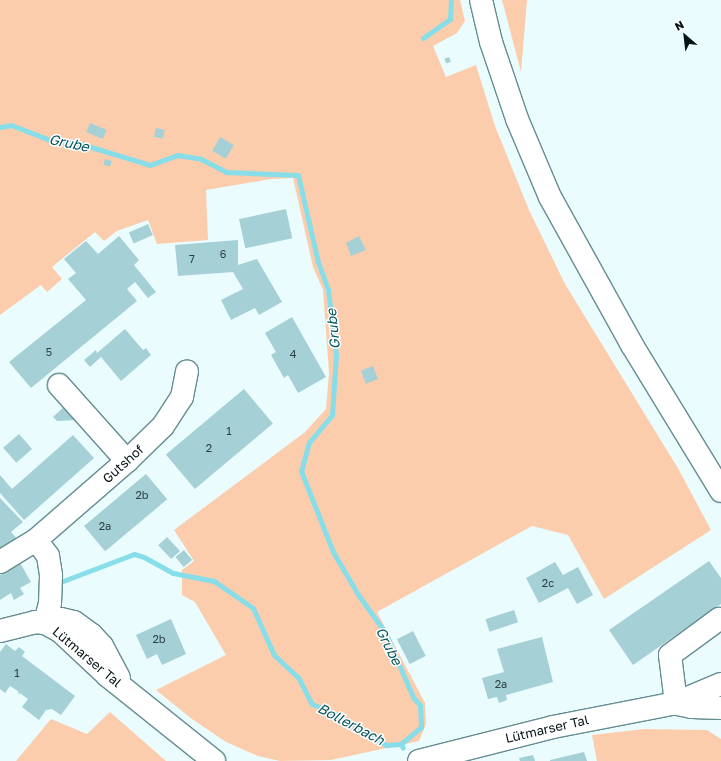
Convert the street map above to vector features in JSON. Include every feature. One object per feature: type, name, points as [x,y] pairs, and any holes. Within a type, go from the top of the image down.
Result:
[{"type":"street","points":[[481,0],[491,42],[517,119],[550,197],[624,332],[721,491]]},
{"type":"street","name":"Gutshof","points":[[0,562],[36,540],[127,461],[163,426],[182,398],[187,371]]},
{"type":"street","points":[[59,385],[127,461]]},
{"type":"street","points":[[36,540],[48,556],[51,576],[50,603],[45,623]]},
{"type":"street","name":"Lütmarser Tal","points":[[0,631],[22,623],[45,623],[60,619],[74,622],[92,635],[102,646],[129,692],[214,761]]},
{"type":"street","points":[[676,704],[670,655],[719,619]]},
{"type":"street","name":"Lütmarser Tal","points":[[419,761],[553,727],[676,704],[721,684]]},
{"type":"street","name":"Lütmarser Tal","points":[[676,704],[692,708],[721,708]]},
{"type":"shaded area","points":[[0,0],[460,0],[465,21],[457,33],[433,46],[446,77],[476,65],[495,126],[529,210],[565,284],[679,470],[711,530],[604,599],[568,535],[532,526],[377,612],[425,703],[426,724],[419,741],[331,760],[280,761],[258,756],[226,742],[192,719],[156,690],[226,655],[195,602],[182,595],[182,570],[194,561],[174,530],[305,432],[326,409],[329,373],[323,290],[313,267],[293,178],[271,179],[206,190],[208,240],[157,244],[148,220],[117,231],[104,241],[95,232],[52,267],[62,279],[47,292],[41,285],[0,315]]},
{"type":"shaded area","points":[[502,0],[527,0],[521,72]]},
{"type":"shaded area","points":[[110,712],[166,761],[16,761],[51,719],[87,734]]},
{"type":"shaded area","points":[[644,729],[707,730],[721,739],[721,761],[597,761],[592,735]]},
{"type":"building","points":[[449,57],[451,62],[446,64],[444,59]]},
{"type":"building","points":[[90,123],[107,130],[103,139],[86,132]]},
{"type":"building","points":[[156,128],[165,130],[163,139],[154,137]]},
{"type":"building","points":[[220,137],[234,145],[226,159],[212,151]]},
{"type":"building","points":[[105,159],[112,161],[110,167],[103,165]]},
{"type":"building","points":[[286,209],[292,238],[245,248],[239,219]]},
{"type":"building","points":[[148,224],[153,235],[134,244],[129,233]]},
{"type":"building","points":[[119,236],[139,260],[134,265],[156,292],[148,298],[135,282],[127,289],[137,301],[31,388],[9,362],[86,300],[68,279],[76,273],[64,259],[86,241],[98,254]]},
{"type":"building","points":[[359,236],[366,250],[351,256],[346,243]]},
{"type":"building","points":[[238,240],[238,265],[257,259],[282,302],[259,315],[255,308],[231,320],[221,300],[243,289],[233,272],[178,276],[175,245]]},
{"type":"building","points":[[292,317],[326,377],[298,393],[288,375],[284,378],[271,355],[276,352],[265,333]]},
{"type":"building","points":[[125,329],[143,350],[146,348],[151,355],[121,381],[101,357],[90,367],[84,360],[96,350],[97,353]]},
{"type":"building","points":[[373,366],[378,379],[366,384],[361,371]]},
{"type":"building","points":[[244,389],[273,423],[195,489],[166,455]]},
{"type":"building","points":[[65,406],[77,420],[57,421],[53,417]]},
{"type":"building","points":[[19,434],[32,449],[16,463],[3,448]]},
{"type":"building","points":[[73,435],[94,458],[24,520],[0,493],[0,475],[12,489]]},
{"type":"building","points":[[146,474],[167,499],[105,551],[84,526]]},
{"type":"building","points":[[0,498],[23,522],[11,532],[19,541],[0,555]]},
{"type":"building","points":[[167,537],[180,551],[171,559],[158,545]]},
{"type":"building","points":[[184,550],[192,560],[184,567],[175,557]]},
{"type":"building","points":[[709,561],[721,578],[721,604],[633,665],[609,630]]},
{"type":"building","points":[[555,562],[563,575],[578,567],[593,595],[577,604],[568,588],[539,603],[526,578]]},
{"type":"building","points":[[20,563],[31,582],[20,588],[24,594],[14,600],[11,593],[0,600],[0,575]]},
{"type":"building","points":[[514,610],[518,622],[489,632],[485,619]]},
{"type":"building","points":[[171,619],[186,654],[162,665],[157,654],[147,659],[136,635]]},
{"type":"building","points":[[413,631],[426,656],[410,664],[397,639]]},
{"type":"building","points":[[542,637],[553,682],[506,695],[507,700],[499,703],[497,697],[488,699],[482,678],[504,672],[497,649]]},
{"type":"building","points":[[6,644],[15,651],[19,647],[25,652],[22,656],[75,696],[61,715],[52,709],[46,710],[39,720],[22,707],[28,699],[20,693],[19,695],[18,691],[10,686],[5,693],[0,689],[0,652]]},
{"type":"building","points":[[584,752],[587,761],[550,761],[550,760]]},
{"type":"building","points":[[533,755],[535,761],[520,761],[519,758]]},
{"type":"waterway","points":[[423,38],[450,19],[451,0]]},
{"type":"waterway","name":"Grube","points":[[0,127],[11,125],[53,141],[81,144],[150,165],[177,155],[201,159],[226,172],[298,175],[318,262],[328,289],[336,355],[332,415],[309,442],[301,471],[333,552],[359,596],[385,632],[413,697],[420,705],[421,727],[401,744],[403,748]]},
{"type":"waterway","name":"Bollerbach","points":[[63,581],[134,554],[144,557],[173,573],[214,581],[253,608],[274,655],[298,677],[312,704],[338,715],[386,745],[401,744]]}]
